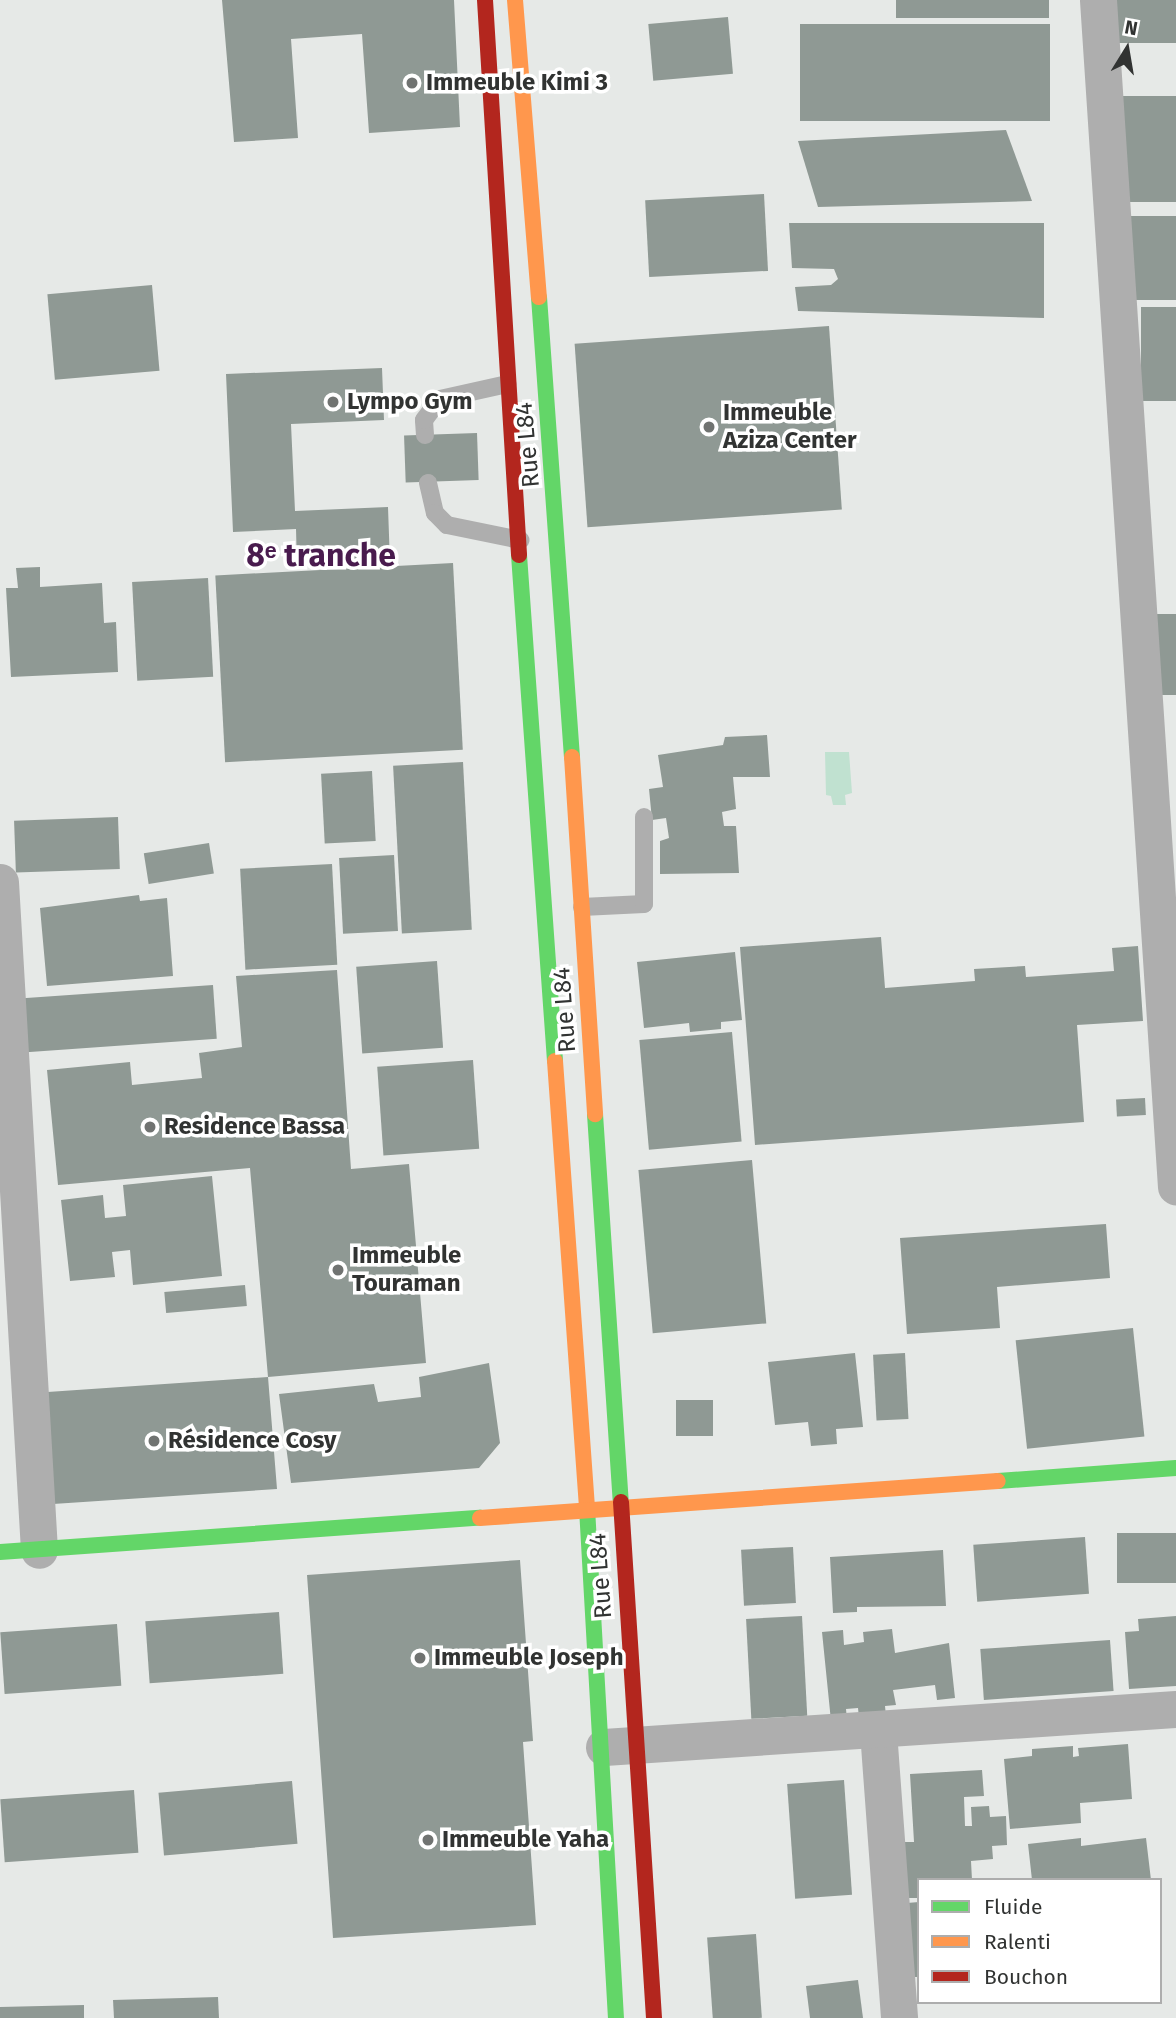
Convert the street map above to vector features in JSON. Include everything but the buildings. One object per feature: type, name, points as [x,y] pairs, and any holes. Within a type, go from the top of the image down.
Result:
[{"type":"street","name":"Rue L84","points":[[485,0],[507,384],[587,1508],[616,2018]]},
{"type":"street","name":"Rue L84","points":[[515,0],[555,493],[654,2018]]},
{"type":"street","points":[[1098,0],[1176,1186]]},
{"type":"street","points":[[0,882],[39,1550]]},
{"type":"street","points":[[0,1552],[619,1505],[1176,1468]]},
{"type":"street","points":[[599,1747],[878,1731],[1176,1709]]},
{"type":"street","points":[[878,1731],[898,2018]]},
{"type":"lane","points":[[425,435],[424,420],[440,399],[507,384]]},
{"type":"lane","points":[[428,483],[435,513],[447,525],[520,540]]},
{"type":"lane","points":[[582,907],[644,904],[644,817]]},
{"type":"shaded area","points":[[825,752],[849,752],[852,793],[845,795],[846,805],[833,805],[831,796],[826,795]]},
{"type":"traffic: fast","points":[[539,297],[572,757]]},
{"type":"traffic: fast","points":[[519,555],[555,1061]]},
{"type":"traffic: fast","points":[[595,1114],[621,1502]]},
{"type":"traffic: fast","points":[[998,1481],[1176,1468]]},
{"type":"traffic: fast","points":[[587,1508],[616,2018]]},
{"type":"traffic: fast","points":[[0,1552],[480,1518]]},
{"type":"traffic: slow","points":[[515,0],[539,297]]},
{"type":"traffic: slow","points":[[572,757],[595,1114]]},
{"type":"traffic: slow","points":[[555,1061],[587,1508]]},
{"type":"traffic: slow","points":[[480,1518],[998,1481]]},
{"type":"traffic: jam","points":[[485,0],[519,555]]},
{"type":"traffic: jam","points":[[621,1502],[654,2018]]},
{"type":"place","name":"Immeuble Kimi 3","points":[[412,83]]},
{"type":"place","name":"Lympo Gym","points":[[333,402]]},
{"type":"place","name":"Immeuble Aziza Center","points":[[709,427]]},
{"type":"place","name":"Residence Bassa","points":[[150,1127]]},
{"type":"place","name":"Immeuble Touraman","points":[[338,1270]]},
{"type":"place","name":"Résidence Cosy","points":[[154,1441]]},
{"type":"place","name":"Immeuble Joseph","points":[[420,1658]]},
{"type":"place","name":"Immeuble Yaha","points":[[428,1840]]},
{"type":"district","name":"8ᵉ tranche","points":[[321,555]]}]
